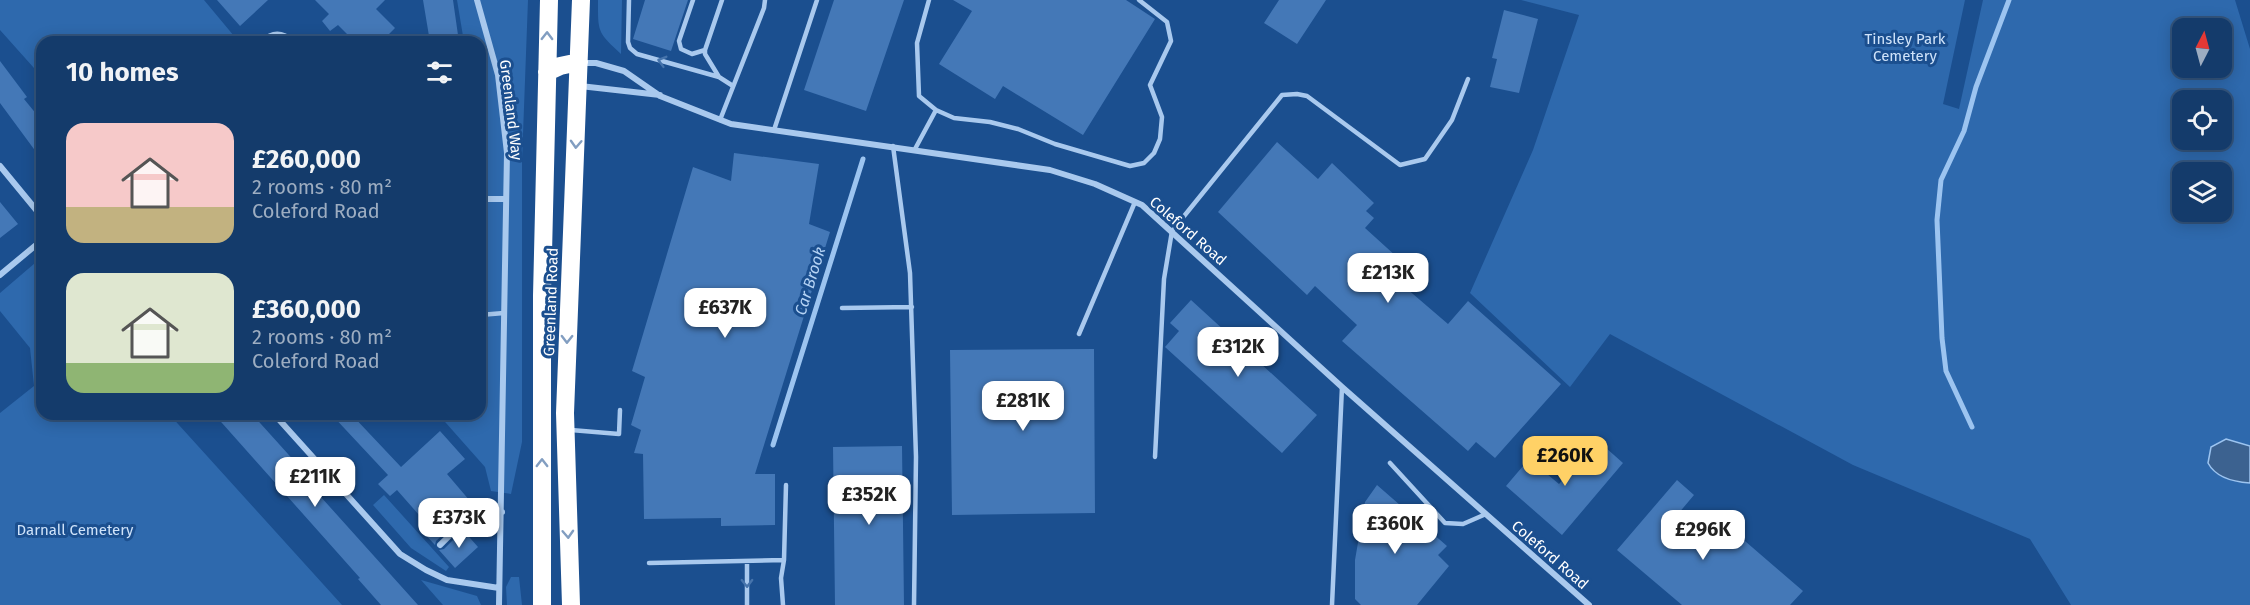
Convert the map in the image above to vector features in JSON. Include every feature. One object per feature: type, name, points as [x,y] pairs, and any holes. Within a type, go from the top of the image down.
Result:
[{"type":"highway","name":"Greenland Road","points":[[542,605],[542,296],[549,0]]},
{"type":"highway","name":"Greenland Road","points":[[571,605],[566,430],[567,323],[581,0]]},
{"type":"highway","points":[[546,72],[560,66],[579,63]]},
{"type":"highway","points":[[546,72],[579,86]]},
{"type":"street","name":"Greenland Way","points":[[477,0],[498,75],[507,153],[499,605]]},
{"type":"street","points":[[268,36],[278,34],[285,36]]},
{"type":"street","name":"Coleford Road","points":[[579,63],[596,63],[624,71],[660,96],[731,124],[1050,170],[1095,184],[1135,202],[1172,231],[1342,387],[1584,603]]},
{"type":"street","name":"Coleford Road","points":[[579,86],[660,96]]},
{"type":"street","points":[[0,166],[36,210]]},
{"type":"street","points":[[486,199],[507,199]]},
{"type":"street","points":[[0,275],[36,245]]},
{"type":"street","points":[[279,420],[400,554],[447,580],[499,588]]},
{"type":"street","points":[[440,545],[467,519],[479,513],[502,513]]},
{"type":"lane","points":[[629,0],[628,42],[630,48],[637,54],[719,77],[734,86]]},
{"type":"lane","points":[[693,0],[679,41],[681,49],[692,54],[705,50]]},
{"type":"lane","points":[[719,77],[705,54],[705,50],[722,0]]},
{"type":"lane","points":[[720,120],[764,8],[765,0]]},
{"type":"lane","points":[[774,130],[817,0]]},
{"type":"lane","points":[[929,0],[917,42],[919,96],[936,110],[954,118],[990,122],[1018,129],[1055,144],[1130,166],[1144,163],[1154,153],[1160,139],[1162,117],[1150,85],[1171,41],[1167,22],[1139,0]]},
{"type":"lane","points":[[1155,457],[1164,279],[1172,231],[1282,95],[1307,96],[1400,165],[1425,159],[1452,120],[1468,79]]},
{"type":"lane","points":[[915,149],[936,110]]},
{"type":"lane","points":[[892,146],[910,273],[912,308],[916,458],[914,605]]},
{"type":"lane","points":[[1079,334],[1135,202]]},
{"type":"lane","points":[[842,309],[912,308]]},
{"type":"lane","points":[[486,314],[504,313]]},
{"type":"lane","points":[[1332,605],[1342,387]]},
{"type":"lane","points":[[566,430],[619,434],[620,410]]},
{"type":"lane","points":[[1390,463],[1445,523],[1463,524],[1486,514]]},
{"type":"lane","points":[[783,605],[781,578],[784,561],[786,486]]},
{"type":"lane","points":[[747,561],[747,605]]},
{"type":"lane","points":[[649,563],[784,561]]},
{"type":"green space","points":[[0,0],[204,0],[234,36],[36,36],[36,70],[0,30]]},
{"type":"green space","points":[[457,0],[528,0],[522,161],[522,442],[511,494],[491,491],[485,467],[443,420],[486,420],[486,36],[463,36]]},
{"type":"green space","points":[[598,0],[622,0],[621,54],[600,31]]},
{"type":"green space","name":"Tinsley Park Cemetery","points":[[1521,0],[1965,0],[1943,104],[1959,109],[1983,0],[2235,0],[2250,49],[2250,605],[2071,605],[2030,539],[1853,465],[1610,334],[1570,387],[1470,293],[1533,150],[1579,15]]},
{"type":"green space","name":"Darnall Cemetery","points":[[36,262],[36,420],[174,420],[342,605],[0,605],[0,413],[34,386],[30,348],[0,311],[0,293]]},
{"type":"green space","points":[[384,495],[449,567],[446,571],[411,548],[373,505]]},
{"type":"green space","points":[[511,577],[519,577],[522,605],[507,605],[506,587]]},
{"type":"green space","points":[[421,580],[477,596],[481,605],[443,605]]},
{"type":"shaded area","points":[[2226,439],[2250,446],[2250,483],[2238,482],[2221,476],[2208,463],[2211,447]]},
{"type":"building","points":[[217,0],[268,0],[240,26]]},
{"type":"building","points":[[315,0],[385,0],[376,9],[395,28],[387,36],[349,36],[338,25],[330,31],[322,21],[329,14]]},
{"type":"building","points":[[423,0],[453,0],[458,36],[429,36]]},
{"type":"building","points":[[645,0],[688,0],[671,51],[633,39]]},
{"type":"building","points":[[834,0],[904,0],[866,111],[804,90]]},
{"type":"building","points":[[953,0],[1126,0],[1155,19],[1083,135],[1003,86],[995,99],[939,64],[972,11]]},
{"type":"building","points":[[1279,0],[1326,0],[1297,44],[1264,23]]},
{"type":"building","points":[[1504,10],[1538,19],[1519,93],[1490,87],[1497,59],[1492,58]]},
{"type":"building","points":[[0,61],[27,97],[24,99],[36,114],[36,152],[0,103]]},
{"type":"building","points":[[1277,142],[1318,179],[1332,163],[1374,203],[1366,211],[1374,218],[1365,228],[1397,257],[1385,270],[1448,324],[1468,301],[1561,384],[1495,458],[1476,442],[1468,451],[1342,341],[1357,325],[1315,286],[1307,295],[1218,212]]},
{"type":"building","points":[[734,153],[819,164],[809,224],[830,232],[755,474],[775,474],[775,525],[721,526],[721,518],[644,519],[643,454],[634,453],[641,430],[631,425],[645,377],[632,371],[693,167],[731,181]]},
{"type":"building","points":[[0,202],[18,224],[0,238]]},
{"type":"building","points":[[1191,300],[1317,415],[1282,453],[1165,347],[1179,331],[1170,323]]},
{"type":"building","points":[[1094,349],[1095,513],[952,515],[950,350]]},
{"type":"building","points":[[219,420],[257,420],[297,464],[294,467],[418,605],[381,605],[358,579],[360,578]]},
{"type":"building","points":[[337,420],[357,420],[401,467],[440,431],[465,459],[447,474],[470,501],[452,518],[456,522],[436,541],[435,545],[421,530],[427,524],[397,490],[390,496],[378,484],[388,475]]},
{"type":"building","points":[[1597,440],[1623,463],[1562,535],[1506,486],[1529,459],[1559,484]]},
{"type":"building","points":[[902,446],[904,605],[835,605],[833,447]]},
{"type":"building","points":[[1677,480],[1694,495],[1678,514],[1717,546],[1731,529],[1803,591],[1790,605],[1682,605],[1617,550]]},
{"type":"building","points":[[1377,485],[1447,546],[1438,555],[1449,566],[1417,605],[1361,605],[1355,599],[1355,560],[1365,502]]},
{"type":"building","points":[[463,530],[478,547],[455,568],[439,550],[444,549]]},
{"type":"waterway","points":[[1972,427],[1946,371],[1942,338],[1937,220],[1941,180],[1964,131],[1976,87],[2009,0]]},
{"type":"waterway","name":"Car Brook","points":[[773,445],[863,159]]}]
